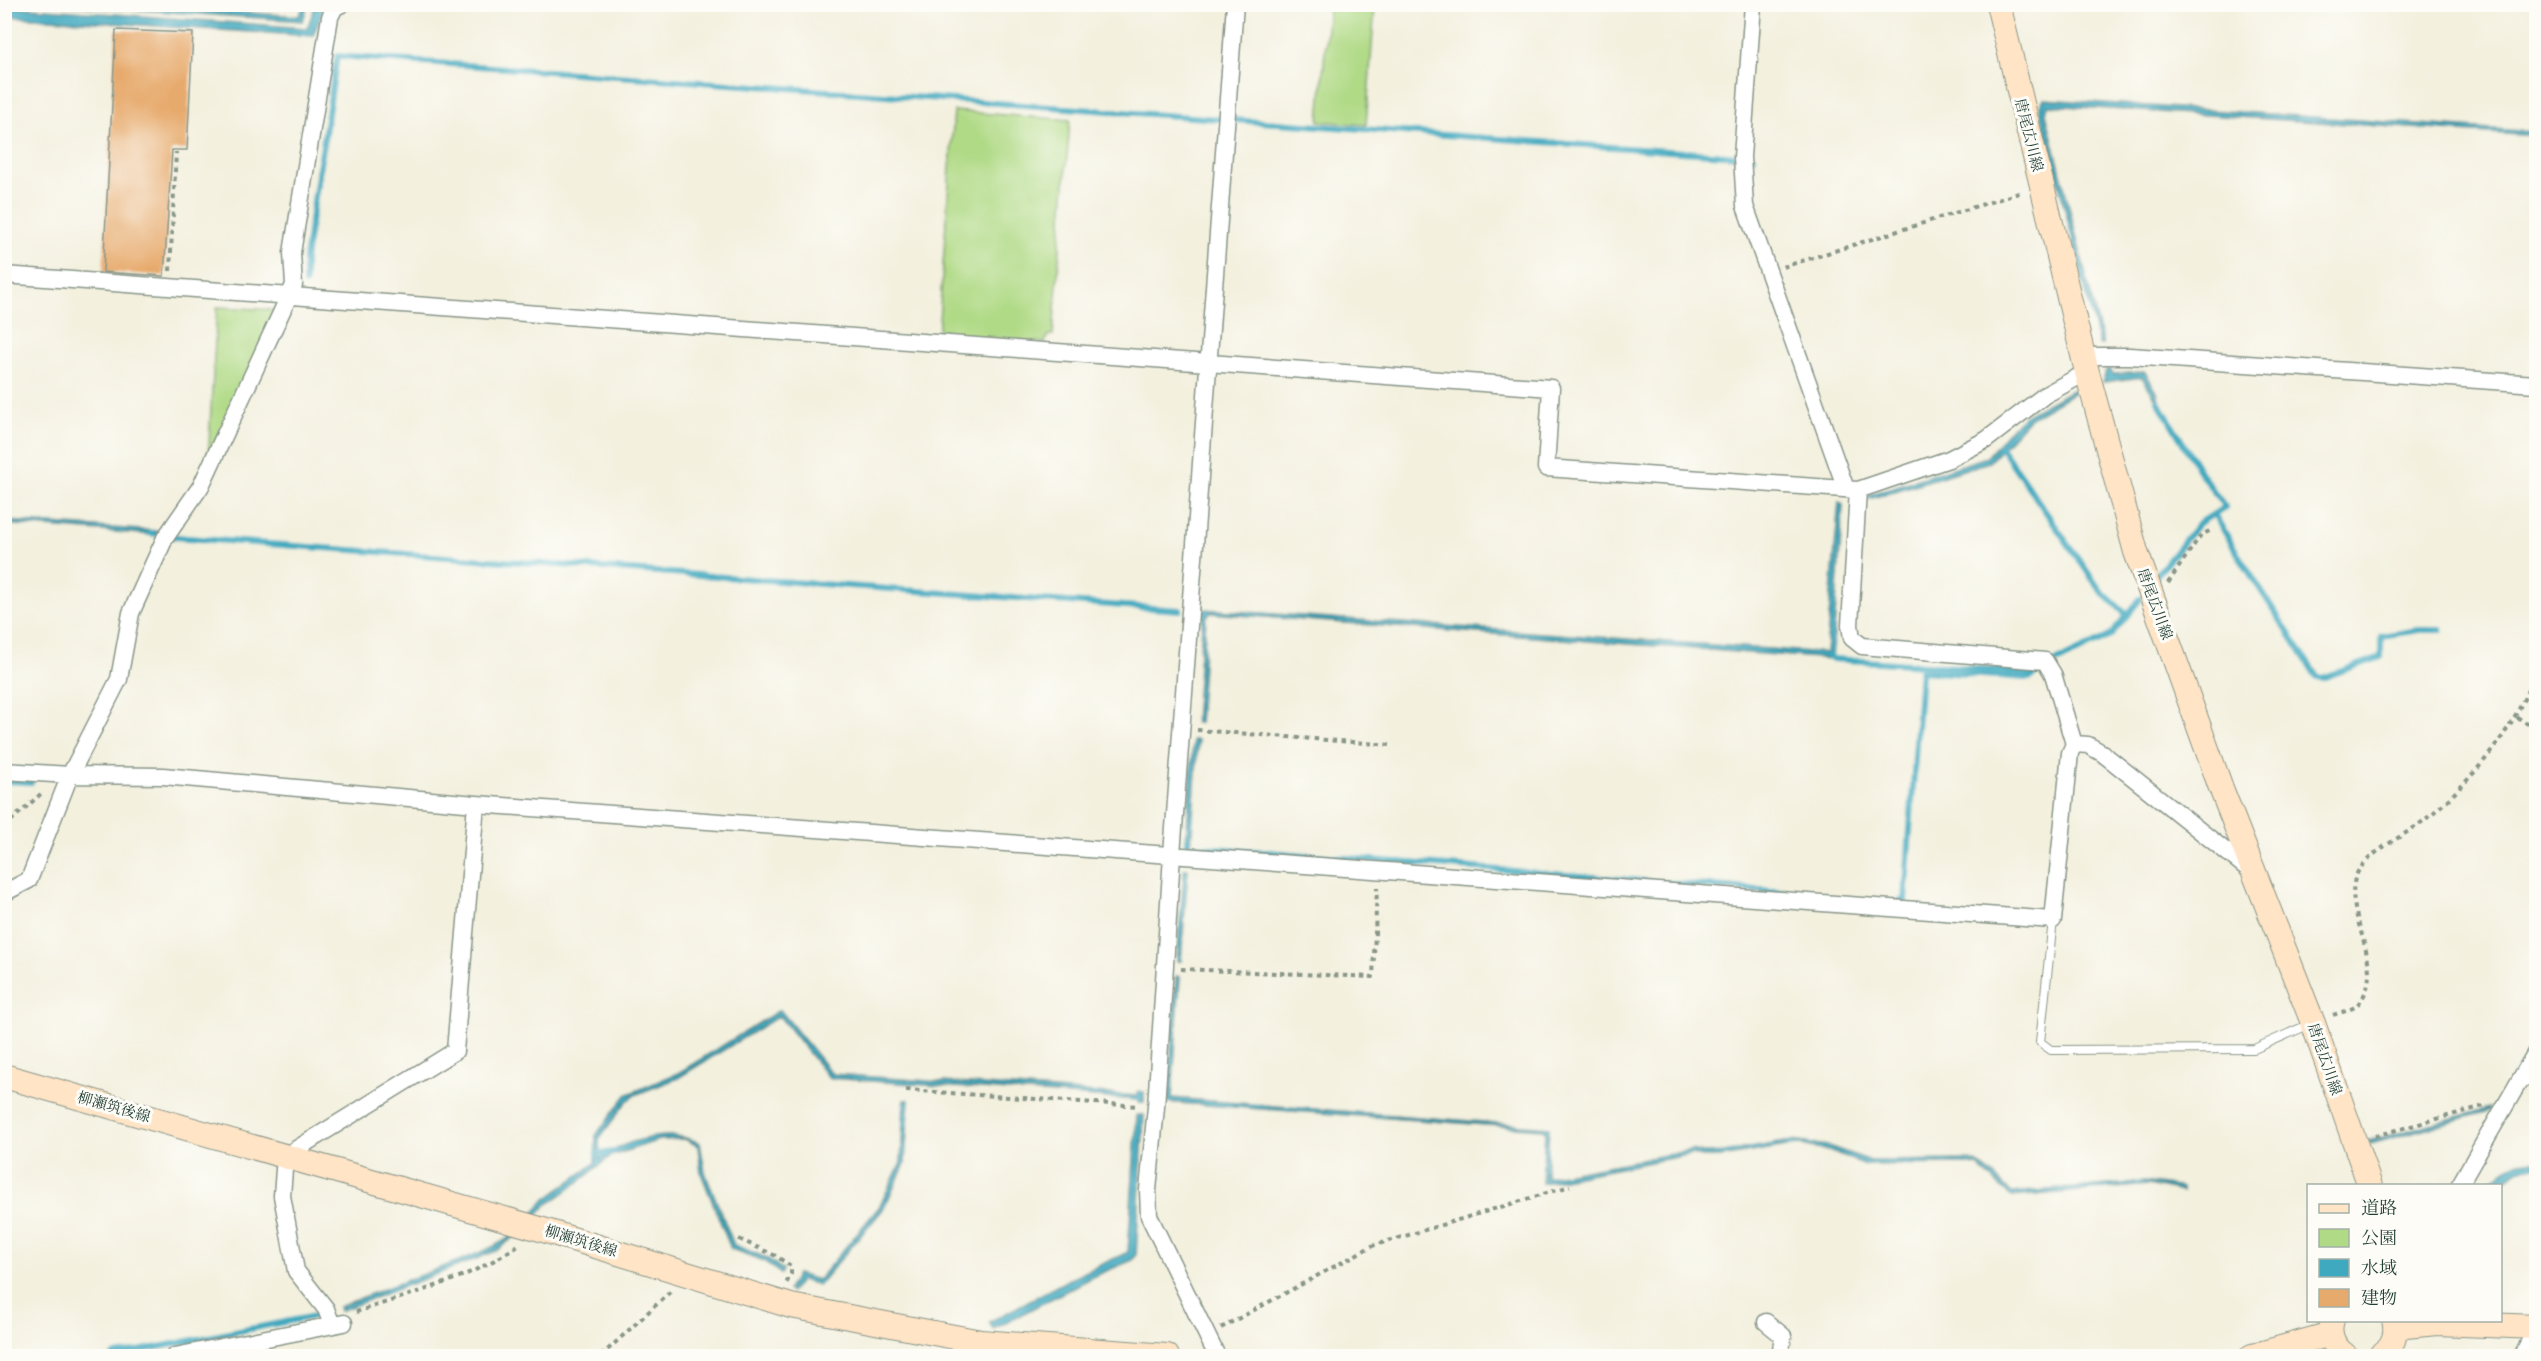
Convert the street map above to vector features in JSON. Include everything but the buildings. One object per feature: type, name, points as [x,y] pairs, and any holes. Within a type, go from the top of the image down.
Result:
[{"type":"main road","name":"唐尾広川線","points":[[1998,4],[2085,364],[2136,552],[2221,788],[2313,1023],[2370,1184]]},
{"type":"main road","name":"柳瀬筑後線","points":[[4,1076],[540,1229],[778,1302],[982,1349],[1167,1356]]},
{"type":"main road","points":[[2380,1356],[2387,1352],[2394,1340],[2395,1324],[2477,1323],[2536,1328]]},
{"type":"main road","points":[[2252,1356],[2332,1327],[2338,1351],[2346,1356]]},
{"type":"street","points":[[4,892],[28,880],[66,775],[119,679],[131,613],[165,538],[201,486],[294,285],[292,253],[330,17],[335,7],[342,4]]},
{"type":"street","points":[[1217,1356],[1149,1216],[1148,1190],[1156,1107],[1172,855],[1235,4]]},
{"type":"street","points":[[4,771],[66,775],[164,776],[476,804],[2053,920],[2070,753],[2074,744],[2053,675],[2045,661],[1862,646],[1852,638],[1850,625],[1852,490],[1745,206],[1742,157],[1753,4]]},
{"type":"street","points":[[4,275],[1209,361],[1551,388],[1546,468],[1852,490],[1949,459],[1977,445],[2085,364],[2130,356],[2536,384]]},
{"type":"street","points":[[2074,744],[2088,745],[2102,753],[2255,874]]},
{"type":"street","points":[[175,1356],[338,1324],[296,1271],[282,1196],[285,1156],[455,1051],[476,804]]},
{"type":"street","points":[[2461,1184],[2536,1052]]},
{"type":"street","points":[[1766,1322],[1783,1335],[1780,1356]]},
{"type":"street","points":[[2522,1356],[2536,1328]]},
{"type":"lane","points":[[2053,920],[2040,1042],[2050,1050],[2253,1049],[2313,1023]]},
{"type":"lane","points":[[2513,1092],[2536,1080]]},
{"type":"path","points":[[169,288],[176,152]]},
{"type":"path","points":[[1768,272],[2042,186]]},
{"type":"path","points":[[2155,603],[2200,536],[2213,529]]},
{"type":"path","points":[[2313,1023],[2357,1005],[2367,989],[2368,968],[2365,947],[2353,898],[2354,882],[2361,868],[2378,852],[2426,819],[2463,785],[2517,717],[2531,688],[2536,668]]},
{"type":"path","points":[[2517,717],[2536,729]]},
{"type":"path","points":[[1182,729],[1390,745]]},
{"type":"path","points":[[4,827],[66,775]]},
{"type":"path","points":[[1165,968],[1372,977],[1378,869]]},
{"type":"path","points":[[906,1090],[1156,1107]]},
{"type":"path","points":[[2354,1142],[2513,1092]]},
{"type":"path","points":[[1207,1336],[1372,1246],[1570,1186]]},
{"type":"path","points":[[338,1324],[353,1313],[431,1287],[499,1259],[540,1229]]},
{"type":"path","points":[[740,1239],[791,1266],[791,1274],[778,1302]]},
{"type":"path","points":[[601,1356],[689,1275]]},
{"type":"green space","points":[[1329,5],[1375,5],[1366,125],[1319,121]]},
{"type":"green space","points":[[954,111],[1070,120],[1053,335],[1048,335],[1045,343],[938,335]]},
{"type":"green space","points":[[217,307],[277,310],[208,459]]},
{"type":"water","points":[[316,4],[325,5],[313,36],[4,16],[5,6],[307,28]]},
{"type":"water","points":[[64,5],[130,5],[299,16],[304,5],[311,5],[307,7],[303,21]]},
{"type":"water","points":[[2044,99],[2536,132],[2536,136],[2048,105],[2046,113],[2103,345],[2099,345],[2040,110]]},
{"type":"water","points":[[2111,370],[2113,374],[2145,372],[2157,392],[2161,407],[2142,377],[2103,382],[2106,371]]},
{"type":"water","points":[[2074,389],[2075,392],[2029,419],[1989,462],[1869,499],[1868,495],[1987,457],[2013,426],[2026,415]]},
{"type":"water","points":[[1839,502],[1843,505],[1832,659],[1210,613],[1206,618],[1199,723],[1195,723],[1203,609],[1826,653]]},
{"type":"water","points":[[4,521],[157,531],[156,535],[5,524]]},
{"type":"water","points":[[1193,740],[1198,740],[1191,846],[1186,846]]},
{"type":"water","points":[[1184,869],[1188,869],[1181,961],[1177,961]]},
{"type":"water","points":[[1176,976],[1180,977],[1172,1098],[1549,1127],[1546,1177],[1692,1150],[1718,1153],[1792,1141],[1828,1146],[1871,1161],[1966,1160],[1980,1165],[2011,1193],[2144,1182],[2182,1188],[2182,1192],[2148,1185],[2011,1197],[1979,1167],[1967,1164],[1866,1165],[1833,1152],[1802,1145],[1721,1157],[1702,1157],[1692,1154],[1542,1183],[1545,1131],[1542,1129],[1165,1102],[1165,1097],[1168,1096]]},
{"type":"water","points":[[781,1011],[832,1074],[1137,1096],[1138,1092],[1144,1092],[1144,1102],[829,1078],[779,1016],[678,1078],[635,1095],[626,1102],[599,1139],[600,1159],[622,1146],[648,1138],[675,1136],[700,1143],[705,1172],[734,1245],[767,1258],[783,1270],[781,1274],[764,1261],[731,1249],[701,1173],[698,1146],[685,1139],[659,1140],[611,1156],[545,1206],[536,1217],[532,1215],[542,1202],[595,1163],[596,1135],[626,1095],[680,1072]]},
{"type":"water","points":[[904,1100],[909,1100],[905,1164],[884,1208],[819,1285],[801,1280],[791,1292],[788,1290],[797,1274],[818,1280],[879,1207],[901,1163]]},
{"type":"water","points":[[2489,1108],[2489,1111],[2371,1144],[2369,1141]]},
{"type":"water","points":[[1137,1115],[1144,1115],[1136,1255],[1133,1260],[1097,1275],[993,1329],[989,1322],[1066,1281],[1128,1252]]},
{"type":"water","points":[[2536,1160],[2536,1166],[2522,1169],[2498,1184],[2477,1184],[2498,1176],[2517,1163]]},
{"type":"water","points":[[515,1233],[518,1234],[497,1250],[340,1311],[339,1307],[482,1252]]},
{"type":"waterway","points":[[305,283],[305,259],[337,56],[1753,157]]},
{"type":"waterway","points":[[2156,576],[2198,524],[2225,507],[2202,475],[2158,401]]},
{"type":"waterway","points":[[2000,446],[2100,590],[2127,615]]},
{"type":"waterway","points":[[2214,514],[2317,677],[2322,678],[2381,657],[2381,636],[2419,630],[2441,630]]},
{"type":"waterway","points":[[149,533],[186,538],[1180,610]]},
{"type":"waterway","points":[[2056,662],[2110,636],[2141,598]]},
{"type":"waterway","points":[[1829,656],[1833,659],[2030,672]]},
{"type":"waterway","points":[[1899,901],[1905,901],[1921,671],[2029,678],[2038,673]]},
{"type":"waterway","points":[[4,781],[31,782]]},
{"type":"waterway","points":[[1188,839],[1188,846],[1811,894]]},
{"type":"waterway","points":[[597,1154],[614,1152]]},
{"type":"waterway","points":[[113,1356],[315,1316]]}]
